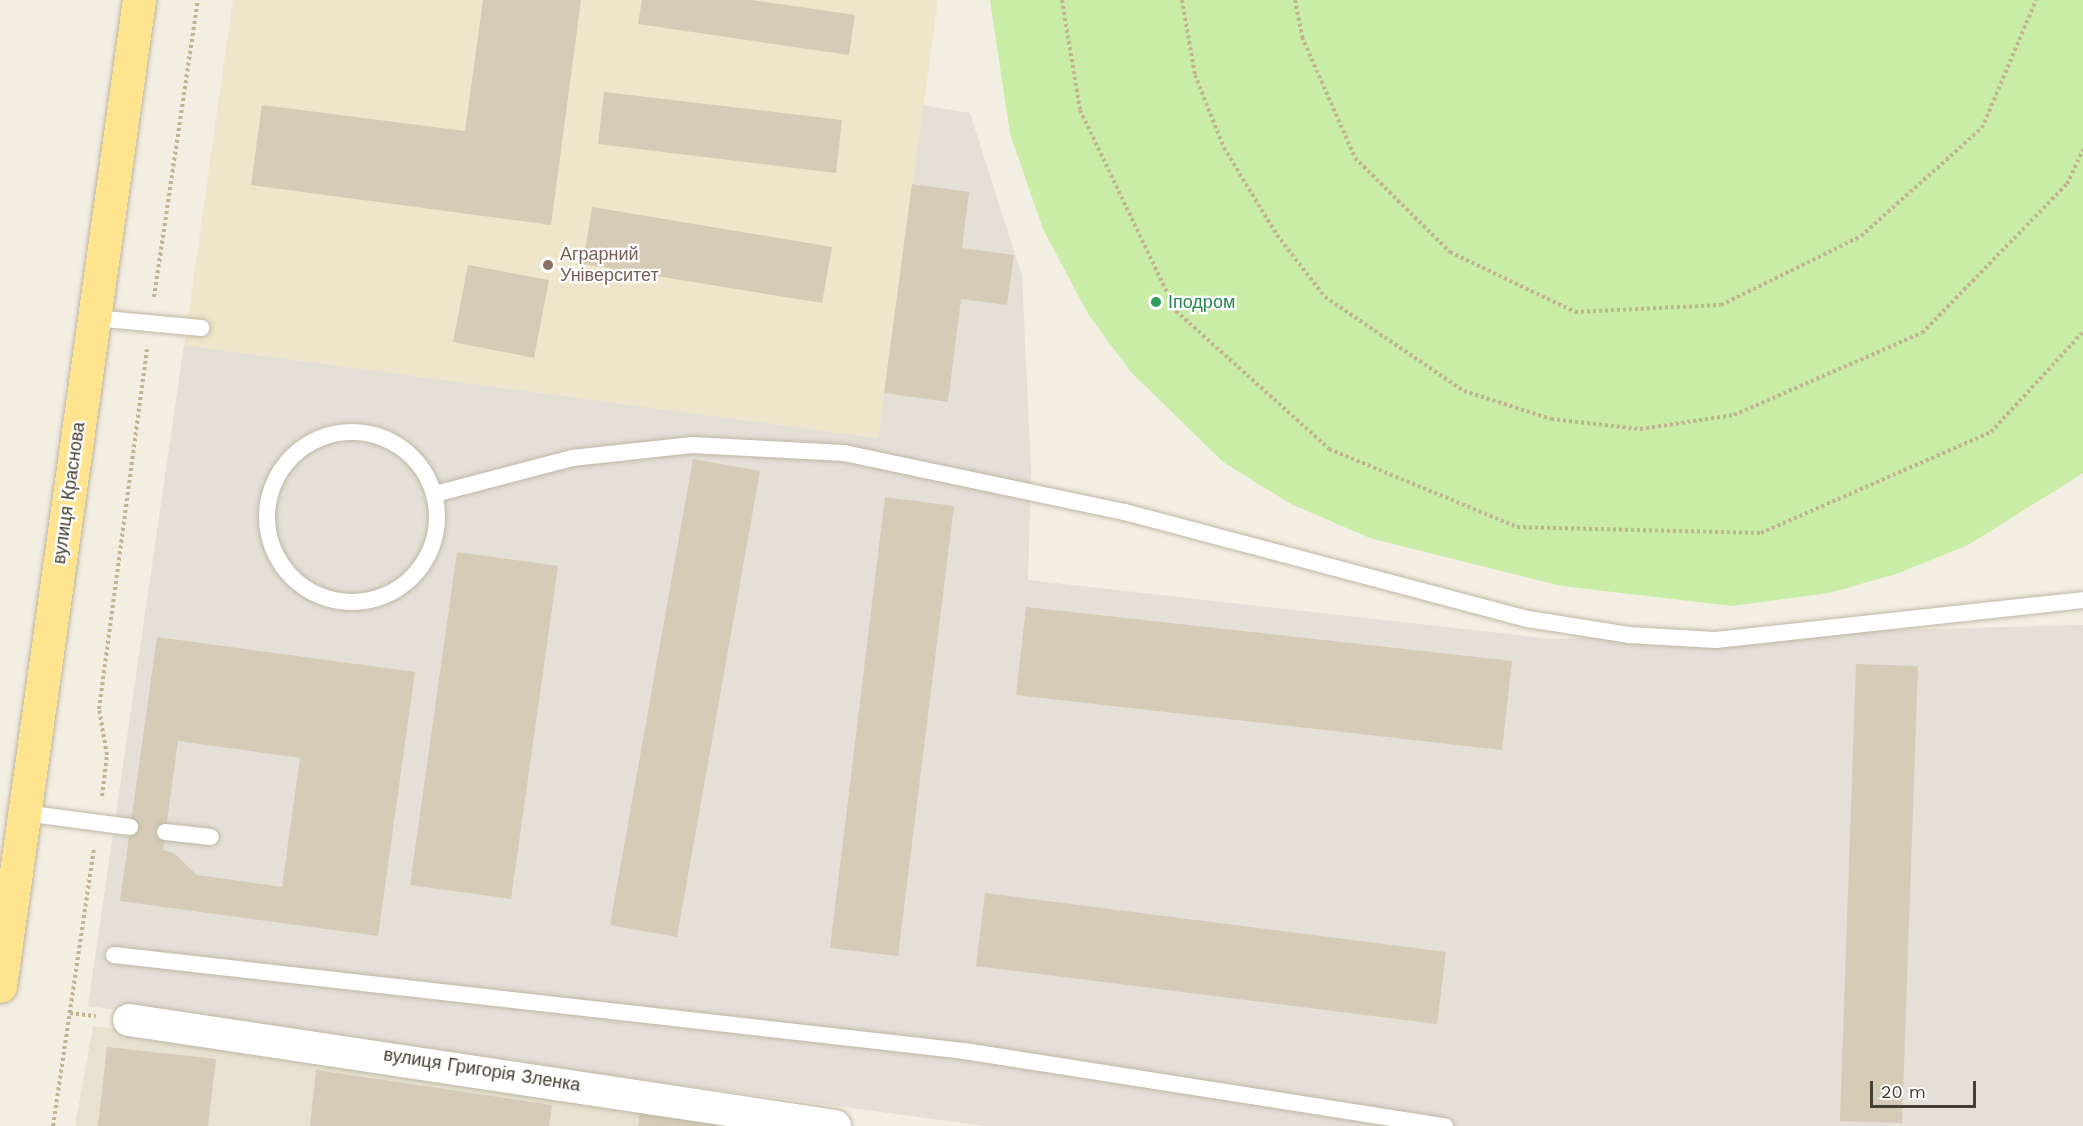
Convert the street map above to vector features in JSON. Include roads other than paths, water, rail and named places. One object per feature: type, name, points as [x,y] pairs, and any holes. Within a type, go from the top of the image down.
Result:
[{"type":"main road","name":"вулиця Краснова","points":[[0,986],[139,0]]},
{"type":"street","name":"вулиця Григорія Зленка","points":[[129,1020],[835,1126]]},
{"type":"lane","points":[[94,318],[202,328]]},
{"type":"lane","points":[[329,434],[374,434],[412,455],[435,494],[435,539],[413,578],[375,600],[330,600],[291,578],[268,540],[268,495],[290,456],[329,434]]},
{"type":"lane","points":[[435,494],[572,458],[692,445],[844,453],[1125,512],[1528,619],[1629,634],[1716,640],[2083,600]]},
{"type":"lane","points":[[24,813],[130,827]]},
{"type":"lane","points":[[165,831],[210,837]]},
{"type":"lane","points":[[114,955],[964,1051],[1445,1126]]},
{"type":"place","name":"Аграрний Університет","points":[[548,265]]},
{"type":"place","name":"Іподром","points":[[1156,302]]}]
